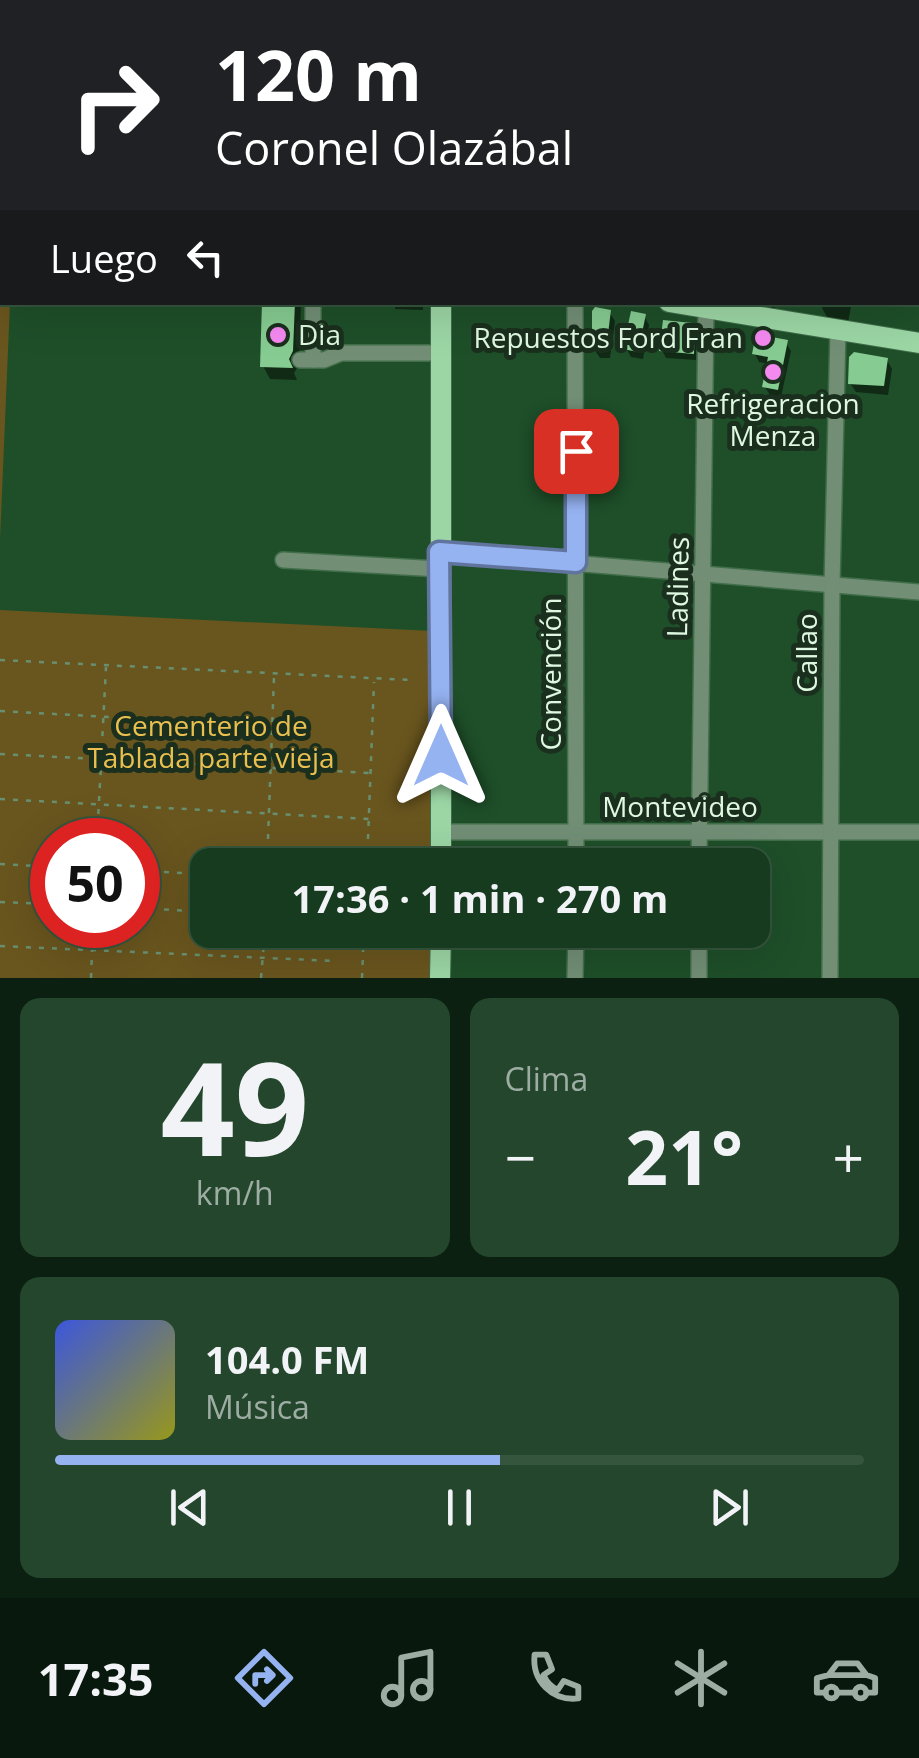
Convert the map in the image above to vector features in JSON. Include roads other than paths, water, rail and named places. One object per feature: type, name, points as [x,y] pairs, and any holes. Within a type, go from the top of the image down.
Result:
[{"type":"main road","points":[[441,305],[441,848]]},
{"type":"main road","points":[[685,305],[782,312],[838,329],[919,344]]},
{"type":"main road","points":[[440,978],[441,948]]},
{"type":"street","points":[[313,305],[307,360],[341,353],[441,353]]},
{"type":"street","name":"Convención","points":[[575,305],[576,848]]},
{"type":"street","name":"Ladines","points":[[700,848],[706,309]]},
{"type":"street","name":"Callao","points":[[830,978],[838,329]]},
{"type":"street","points":[[283,560],[576,562],[919,592]]},
{"type":"street","name":"Montevideo","points":[[441,832],[919,832]]},
{"type":"street","points":[[575,978],[576,948]]},
{"type":"street","points":[[700,948],[700,978]]},
{"type":"place","name":"Dia","points":[[278,335]]},
{"type":"place","name":"Repuestos Ford Fran","points":[[763,338]]},
{"type":"place","name":"Refrigeracion Menza","points":[[773,372]]},
{"type":"park label","name":"Cementerio de Tablada parte vieja","points":[[211,742]]}]
